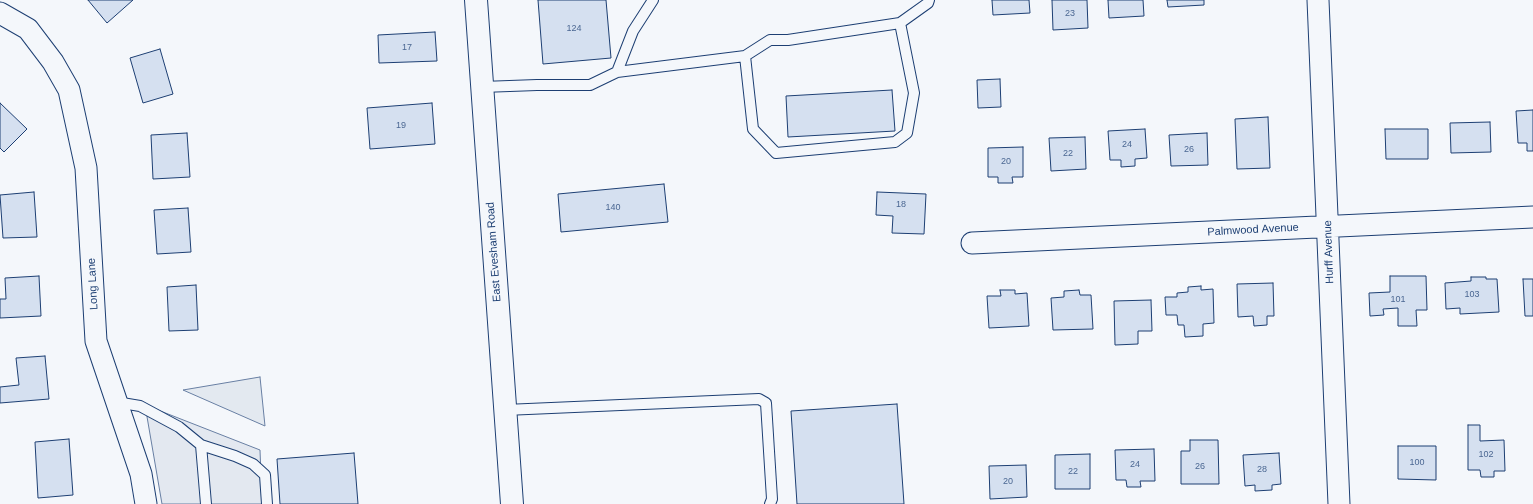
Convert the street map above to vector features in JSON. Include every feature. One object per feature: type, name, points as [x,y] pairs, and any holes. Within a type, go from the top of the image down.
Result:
[{"type":"main road","name":"East Evesham Road","points":[[476,0],[512,504]]},
{"type":"street","name":"Hurff Avenue","points":[[1318,0],[1339,504]]},
{"type":"street","name":"Long Lane","points":[[0,13],[28,29],[53,62],[69,90],[86,168],[96,341],[141,474],[146,504]]},
{"type":"street","name":"Palmwood Avenue","points":[[972,243],[1533,217]]},
{"type":"lane","points":[[616,72],[633,31],[653,0]]},
{"type":"lane","points":[[482,87],[590,85],[616,72],[745,56],[770,40],[788,40],[900,23],[929,1]]},
{"type":"lane","points":[[745,56],[753,129],[776,153],[894,142],[907,133],[914,93],[900,23]]},
{"type":"lane","points":[[505,410],[758,399],[766,403],[772,499],[770,504]]},
{"type":"lane","points":[[116,402],[140,406],[179,427],[201,445],[254,464],[266,475],[267,504]]},
{"type":"lane","points":[[201,445],[206,504]]},
{"type":"shaded area","points":[[260,377],[265,426],[183,390]]},
{"type":"shaded area","points":[[145,405],[260,450],[262,504],[162,504]]},
{"type":"building","points":[[88,0],[133,0],[107,23]]},
{"type":"building","points":[[538,0],[606,0],[611,58],[543,64]]},
{"type":"building","points":[[992,0],[1029,0],[1030,13],[993,15]]},
{"type":"building","points":[[1052,0],[1087,0],[1088,28],[1053,30]]},
{"type":"building","points":[[1108,0],[1143,0],[1144,16],[1109,18]]},
{"type":"building","points":[[1167,0],[1204,0],[1204,5],[1168,7]]},
{"type":"building","points":[[435,32],[437,61],[379,63],[378,35]]},
{"type":"building","points":[[160,49],[173,94],[143,103],[130,58]]},
{"type":"building","points":[[1000,79],[1001,107],[978,108],[977,80]]},
{"type":"building","points":[[892,90],[895,131],[788,137],[786,96]]},
{"type":"building","points":[[0,103],[27,129],[4,152],[0,148]]},
{"type":"building","points":[[432,103],[435,144],[370,149],[367,108]]},
{"type":"building","points":[[1533,110],[1533,151],[1527,151],[1527,143],[1518,143],[1516,111]]},
{"type":"building","points":[[1268,117],[1270,168],[1237,169],[1235,119]]},
{"type":"building","points":[[1490,122],[1491,152],[1451,153],[1450,123]]},
{"type":"building","points":[[1145,129],[1147,158],[1135,159],[1135,166],[1121,167],[1121,160],[1110,160],[1108,131]]},
{"type":"building","points":[[1385,129],[1428,129],[1428,159],[1386,159]]},
{"type":"building","points":[[187,133],[190,177],[153,179],[151,135]]},
{"type":"building","points":[[1207,133],[1208,165],[1171,166],[1169,135]]},
{"type":"building","points":[[1085,137],[1086,169],[1051,171],[1049,138]]},
{"type":"building","points":[[1023,147],[1023,177],[1012,177],[1013,183],[998,183],[998,177],[988,177],[988,148]]},
{"type":"building","points":[[664,184],[668,222],[561,232],[558,194]]},
{"type":"building","points":[[34,192],[37,237],[3,238],[0,195]]},
{"type":"building","points":[[877,192],[926,194],[924,234],[892,233],[893,216],[876,215]]},
{"type":"building","points":[[188,208],[191,252],[157,254],[154,210]]},
{"type":"building","points":[[39,276],[41,316],[0,318],[0,299],[6,299],[5,278]]},
{"type":"building","points":[[1390,276],[1426,276],[1427,310],[1416,310],[1417,326],[1398,326],[1398,308],[1383,309],[1384,315],[1370,316],[1369,293],[1390,292]]},
{"type":"building","points":[[1471,277],[1497,279],[1499,312],[1460,314],[1460,308],[1446,309],[1445,283],[1471,281]]},
{"type":"building","points":[[1523,279],[1533,279],[1533,316],[1525,316]]},
{"type":"building","points":[[1273,283],[1274,316],[1267,316],[1267,325],[1254,326],[1253,316],[1238,317],[1237,284]]},
{"type":"building","points":[[196,285],[198,330],[169,331],[167,287]]},
{"type":"building","points":[[1201,286],[1201,290],[1213,289],[1214,323],[1203,324],[1203,336],[1185,337],[1184,325],[1178,325],[1177,315],[1166,315],[1165,297],[1177,297],[1177,293],[1188,292],[1188,287]]},
{"type":"building","points":[[1000,290],[1015,290],[1015,294],[1027,293],[1029,326],[989,328],[987,296],[1001,296]]},
{"type":"building","points":[[1079,290],[1080,295],[1091,295],[1093,329],[1053,330],[1051,298],[1064,297],[1064,291]]},
{"type":"building","points":[[1151,300],[1152,331],[1138,331],[1138,344],[1115,345],[1114,301]]},
{"type":"building","points":[[45,356],[49,399],[0,403],[0,387],[19,385],[16,358]]},
{"type":"building","points":[[897,404],[904,504],[797,504],[791,411]]},
{"type":"building","points":[[1468,425],[1480,425],[1480,441],[1504,440],[1505,471],[1494,471],[1494,477],[1481,477],[1480,470],[1468,470]]},
{"type":"building","points":[[69,439],[73,495],[38,498],[35,442]]},
{"type":"building","points":[[1190,440],[1218,440],[1219,484],[1181,484],[1181,451],[1190,451]]},
{"type":"building","points":[[1398,446],[1436,446],[1436,480],[1398,479]]},
{"type":"building","points":[[1154,449],[1155,481],[1140,481],[1141,487],[1127,487],[1126,480],[1116,480],[1115,450]]},
{"type":"building","points":[[354,453],[358,504],[280,504],[277,459]]},
{"type":"building","points":[[1279,453],[1281,484],[1272,485],[1272,490],[1255,491],[1255,485],[1245,486],[1243,455]]},
{"type":"building","points":[[1090,454],[1090,489],[1055,489],[1055,455]]},
{"type":"building","points":[[1026,465],[1027,497],[990,499],[989,466]]}]
